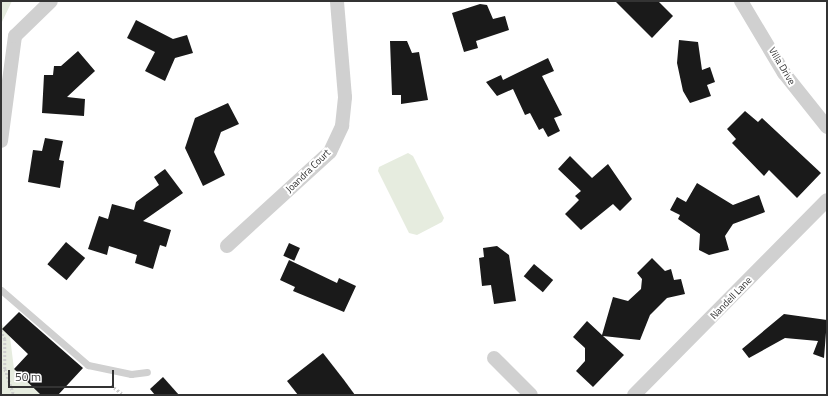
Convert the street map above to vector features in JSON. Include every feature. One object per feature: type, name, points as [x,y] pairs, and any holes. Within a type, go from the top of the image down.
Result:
[{"type":"street","points":[[1,141],[15,36],[51,1]]},
{"type":"street","name":"Joandra Court","points":[[227,246],[333,146],[342,126],[345,97],[338,1]]},
{"type":"street","name":"Villa Drive","points":[[741,1],[784,73],[827,127]]},
{"type":"street","name":"Nandell Lane","points":[[634,395],[827,200]]},
{"type":"street","points":[[494,358],[531,395]]},
{"type":"lane","points":[[1,290],[88,365],[131,374],[147,372]]},
{"type":"path","points":[[1,330],[5,339],[5,369],[14,395]]},
{"type":"path","points":[[111,385],[124,395]]},
{"type":"shaded area","points":[[1,1],[12,1],[1,24]]},
{"type":"shaded area","points":[[408,153],[413,156],[444,218],[442,222],[417,235],[409,233],[378,171],[379,167]]},
{"type":"shaded area","points":[[1,323],[10,337],[14,369],[41,395],[1,395]]},
{"type":"building","points":[[615,1],[658,1],[673,16],[652,38]]},
{"type":"building","points":[[480,4],[487,5],[493,19],[505,16],[509,30],[476,41],[478,48],[464,52],[452,13]]},
{"type":"building","points":[[136,20],[173,39],[187,35],[193,53],[175,58],[165,81],[145,71],[155,52],[127,38]]},
{"type":"building","points":[[679,40],[698,42],[702,70],[710,67],[715,82],[707,85],[711,96],[690,103],[683,91],[677,63]]},
{"type":"building","points":[[390,41],[407,41],[412,53],[419,52],[428,100],[401,104],[401,95],[392,95]]},
{"type":"building","points":[[78,51],[95,71],[67,97],[85,99],[84,116],[42,113],[44,75],[53,75],[54,66],[61,66]]},
{"type":"building","points":[[548,58],[554,71],[542,76],[562,115],[554,118],[560,131],[548,137],[543,128],[539,130],[530,113],[525,115],[513,89],[497,96],[486,82],[501,75],[503,80]]},
{"type":"building","points":[[228,103],[239,124],[221,132],[214,152],[225,175],[203,186],[185,148],[195,118]]},
{"type":"building","points":[[745,111],[758,122],[762,118],[821,173],[797,198],[769,170],[764,176],[732,143],[736,139],[727,129]]},
{"type":"building","points":[[45,138],[63,141],[59,160],[64,161],[60,188],[28,182],[33,150],[42,151]]},
{"type":"building","points":[[570,156],[592,178],[608,164],[632,199],[620,211],[613,204],[581,230],[565,214],[579,200],[575,196],[581,191],[558,169]]},
{"type":"building","points":[[165,169],[183,193],[143,221],[171,230],[166,247],[160,245],[153,269],[135,263],[137,255],[109,246],[107,255],[88,249],[99,216],[108,219],[112,204],[134,210],[136,202],[159,185],[154,177]]},
{"type":"building","points":[[697,183],[733,205],[759,195],[765,212],[733,224],[725,236],[729,250],[709,255],[699,250],[700,234],[678,219],[680,215],[670,210],[677,197],[686,202]]},
{"type":"building","points":[[66,242],[85,258],[67,280],[47,264]]},
{"type":"building","points":[[289,243],[300,248],[294,261],[283,256]]},
{"type":"building","points":[[497,246],[509,255],[516,301],[494,304],[491,285],[482,286],[479,258],[484,257],[483,248]]},
{"type":"building","points":[[652,258],[665,271],[671,269],[674,280],[681,279],[685,294],[667,298],[650,315],[640,340],[603,336],[624,355],[593,387],[576,371],[585,361],[585,348],[573,337],[587,321],[602,335],[613,297],[628,301],[641,289],[642,279],[637,273]]},
{"type":"building","points":[[289,260],[337,283],[339,278],[356,286],[344,312],[293,291],[295,287],[280,280]]},
{"type":"building","points":[[534,264],[553,280],[543,292],[524,276]]},
{"type":"building","points":[[19,312],[83,368],[58,395],[41,395],[14,369],[28,354],[2,329]]},
{"type":"building","points":[[784,314],[827,320],[824,358],[813,354],[818,341],[785,338],[749,358],[742,349]]},
{"type":"building","points":[[323,353],[355,395],[298,395],[287,381]]},
{"type":"building","points":[[163,377],[179,395],[155,395],[150,389]]}]
